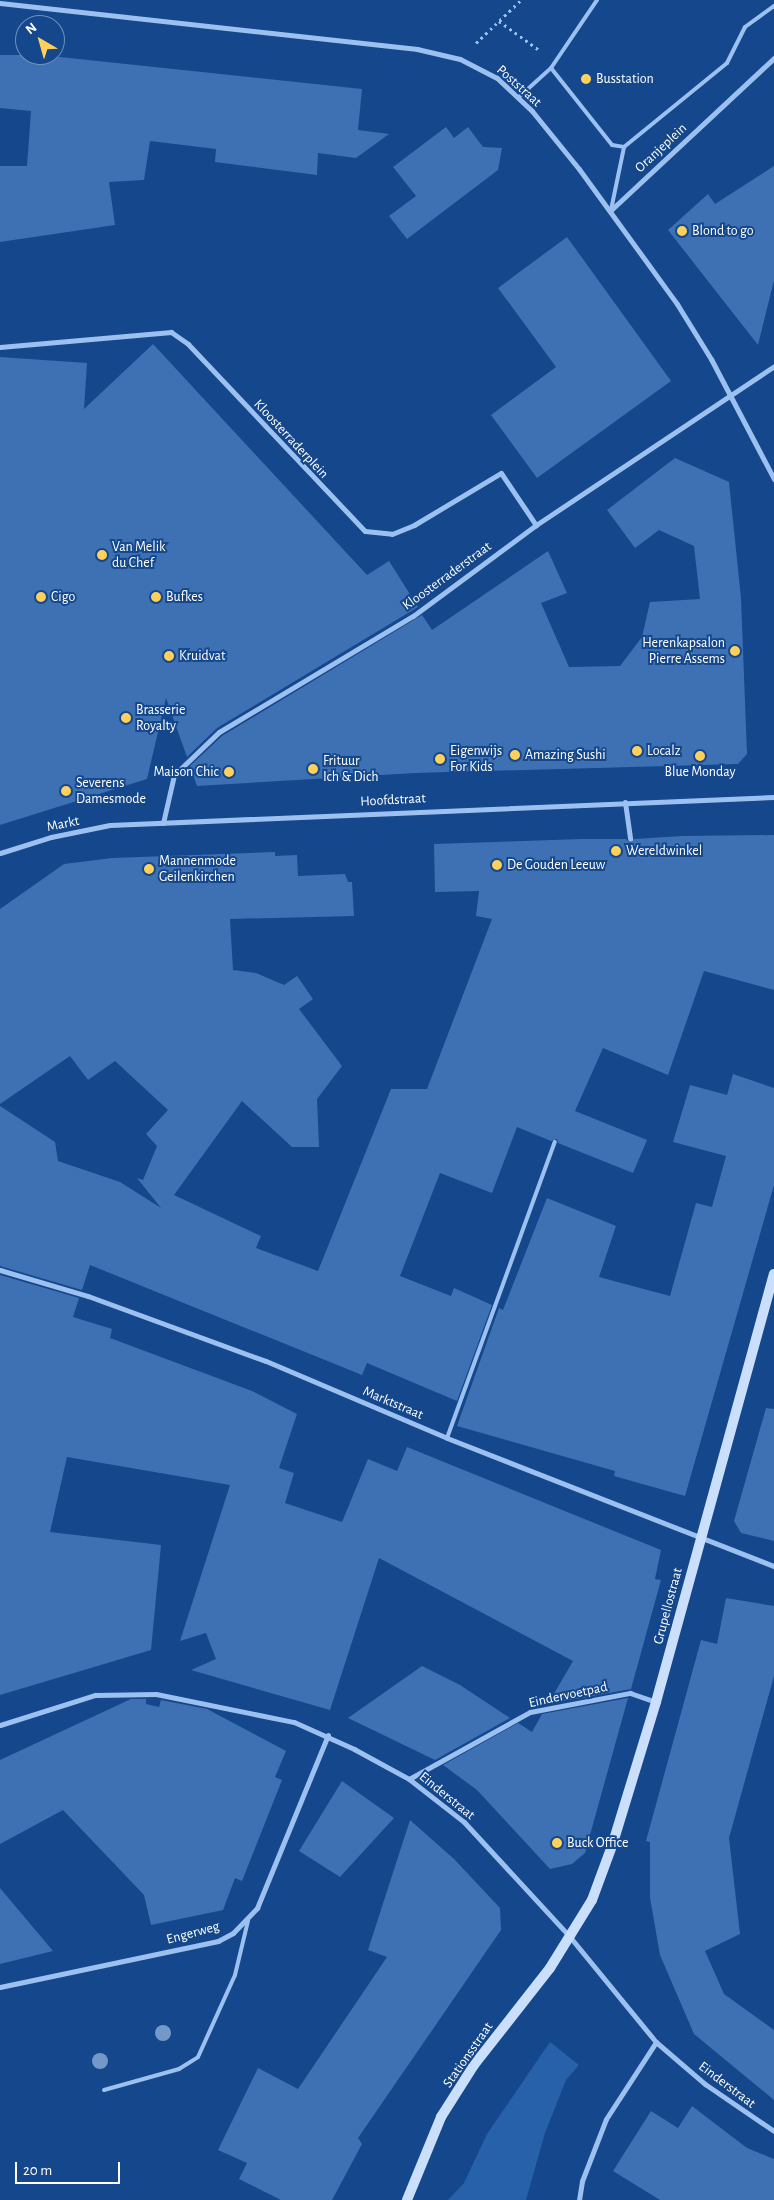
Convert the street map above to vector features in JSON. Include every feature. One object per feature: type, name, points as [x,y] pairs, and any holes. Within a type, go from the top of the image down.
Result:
[{"type":"main road","name":"Grupellostraat","points":[[570,1937],[592,1900],[612,1846],[656,1702],[774,1274]]},
{"type":"main road","name":"Stationsstraat","points":[[407,2200],[442,2117],[474,2065],[570,1937]]},
{"type":"street","name":"Poststraat","points":[[0,3],[416,49],[460,59],[497,78],[519,97],[610,210],[677,304],[729,393],[774,478]]},
{"type":"street","name":"Oranjeplein","points":[[610,210],[774,58]]},
{"type":"street","name":"Kloosterraderplein","points":[[0,347],[171,332],[188,344],[365,530],[392,534],[414,525],[501,473],[536,525]]},
{"type":"street","name":"Kloosterraderstraat","points":[[163,823],[174,775],[219,732],[412,616],[536,525],[729,393],[774,366]]},
{"type":"street","name":"Hoofdstraat","points":[[163,823],[774,797]]},
{"type":"street","points":[[625,802],[630,839]]},
{"type":"street","name":"Markt","points":[[0,854],[51,837],[110,826],[163,823]]},
{"type":"street","name":"Marktstraat","points":[[0,1270],[88,1296],[266,1361],[447,1438],[701,1540],[774,1566]]},
{"type":"street","name":"Einderstraat","points":[[0,1725],[66,1702],[123,1693],[204,1701],[294,1722],[328,1735],[409,1779],[464,1822],[570,1937],[656,2042],[705,2084],[774,2131]]},
{"type":"street","name":"Eindervoetpad","points":[[409,1779],[530,1712],[630,1693],[656,1702]]},
{"type":"street","name":"Engerweg","points":[[0,1987],[218,1941],[248,1921],[258,1908],[328,1735]]},
{"type":"street","points":[[579,2200],[582,2181],[606,2119],[656,2042]]},
{"type":"lane","points":[[519,97],[551,68],[597,0]]},
{"type":"lane","name":"Oranjeplein","points":[[610,210],[624,147],[727,63],[745,28],[774,6]]},
{"type":"lane","name":"Oranjeplein","points":[[551,68],[612,145],[624,147]]},
{"type":"lane","points":[[447,1438],[555,1142]]},
{"type":"lane","points":[[104,2090],[179,2069],[198,2057],[235,1975],[248,1921]]},
{"type":"path","points":[[460,59],[521,0]]},
{"type":"path","points":[[499,21],[554,62]]},
{"type":"shaded area","points":[[550,2042],[579,2065],[566,2080],[545,2133],[526,2200],[448,2200],[464,2183],[487,2134]]},
{"type":"building","points":[[0,55],[15,55],[15,65],[65,65],[65,58],[362,89],[358,130],[389,134],[356,158],[318,153],[317,175],[215,162],[216,149],[150,141],[144,180],[109,182],[115,225],[0,242],[0,166],[27,166],[31,111],[0,108]]},
{"type":"building","points":[[446,127],[454,138],[468,127],[483,147],[502,148],[498,170],[407,239],[389,216],[416,196],[393,167]]},
{"type":"building","points":[[774,166],[774,280],[758,345],[668,230],[708,194],[715,204]]},
{"type":"building","points":[[567,237],[671,381],[537,478],[491,415],[556,367],[498,288]]},
{"type":"building","points":[[153,344],[367,575],[389,561],[418,607],[217,728],[187,757],[166,698],[147,779],[0,825],[0,357],[87,363],[84,409]]},
{"type":"building","points":[[675,458],[729,482],[741,598],[747,754],[738,764],[415,773],[197,786],[190,766],[222,736],[422,615],[432,630],[548,551],[567,593],[541,603],[569,667],[620,666],[642,637],[650,602],[700,599],[694,546],[659,530],[635,548],[607,510]]},
{"type":"building","points":[[774,835],[774,990],[704,971],[668,1075],[603,1048],[575,1111],[647,1140],[633,1173],[558,1143],[557,1139],[551,1141],[517,1127],[492,1193],[440,1173],[400,1276],[451,1296],[454,1288],[492,1305],[457,1401],[367,1363],[362,1375],[90,1265],[82,1290],[0,1266],[0,1106],[55,1142],[58,1161],[120,1182],[161,1208],[137,1178],[143,1180],[157,1146],[146,1134],[168,1110],[115,1061],[88,1080],[70,1056],[0,1104],[0,909],[64,864],[112,858],[275,852],[275,856],[297,855],[298,876],[345,874],[348,882],[352,882],[354,916],[230,919],[233,970],[256,973],[284,985],[297,976],[313,999],[299,1009],[342,1066],[317,1099],[319,1147],[292,1147],[242,1101],[174,1195],[261,1236],[256,1248],[318,1271],[391,1089],[427,1089],[492,919],[476,916],[479,891],[435,892],[434,844],[582,839],[626,839],[630,843],[634,839],[682,836]]},
{"type":"building","points":[[733,1074],[774,1088],[774,1185],[685,1496],[614,1476],[615,1471],[457,1426],[499,1308],[503,1310],[547,1198],[616,1226],[599,1277],[670,1296],[696,1203],[712,1207],[726,1156],[673,1142],[690,1085],[727,1095]]},
{"type":"building","points":[[0,1275],[79,1298],[73,1317],[112,1329],[110,1338],[252,1391],[297,1414],[279,1468],[294,1473],[285,1503],[342,1522],[368,1459],[397,1471],[407,1447],[661,1550],[655,1579],[661,1580],[631,1689],[548,1704],[573,1661],[379,1558],[330,1710],[191,1670],[216,1659],[206,1633],[180,1641],[230,1485],[67,1457],[50,1532],[161,1545],[151,1650],[0,1695]]},
{"type":"building","points":[[766,1408],[774,1409],[774,1541],[741,1533],[734,1521]]},
{"type":"building","points":[[726,1598],[774,1606],[774,1676],[729,1838],[740,1934],[705,1951],[724,1994],[774,2030],[774,2100],[694,2034],[660,1955],[650,1898],[650,1842],[646,1841],[701,1640],[717,1644]]},
{"type":"building","points":[[422,1666],[460,1685],[510,1718],[435,1760],[348,1718]]},
{"type":"building","points":[[628,1698],[585,1853],[572,1864],[550,1869],[477,1790],[443,1765],[518,1723],[532,1732],[542,1714]]},
{"type":"building","points":[[131,1699],[146,1699],[146,1704],[159,1707],[161,1700],[207,1709],[286,1751],[275,1777],[282,1780],[242,1881],[235,1878],[223,1910],[151,1925],[144,1895],[63,1810],[0,1844],[0,1760]]},
{"type":"building","points":[[342,1781],[394,1818],[340,1877],[299,1851]]},
{"type":"building","points":[[410,1820],[454,1859],[500,1908],[501,1930],[358,2138],[362,2144],[332,2200],[281,2200],[239,2179],[247,2163],[218,2150],[258,2068],[298,2089],[387,1957],[368,1950]]},
{"type":"building","points":[[0,1888],[53,1951],[0,1964]]},
{"type":"building","points":[[692,2106],[747,2148],[774,2159],[774,2200],[660,2200],[613,2171],[651,2111],[678,2128]]},
{"type":"place","name":"Busstation","points":[[586,79]]},
{"type":"place","name":"Blond to go","points":[[682,231]]},
{"type":"place","name":"Van Melik du Chef","points":[[102,555]]},
{"type":"place","name":"Cigo","points":[[41,597]]},
{"type":"place","name":"Bufkes","points":[[156,597]]},
{"type":"place","name":"Herenkapsalon Pierre Assems","points":[[735,651]]},
{"type":"place","name":"Kruidvat","points":[[169,656]]},
{"type":"place","name":"Brasserie Royalty","points":[[126,718]]},
{"type":"place","name":"Localz","points":[[637,751]]},
{"type":"place","name":"Amazing Sushi","points":[[515,755]]},
{"type":"place","name":"Blue Monday","points":[[700,756]]},
{"type":"place","name":"Eigenwijs For Kids","points":[[440,759]]},
{"type":"place","name":"Frituur Ich & Dich","points":[[313,769]]},
{"type":"place","name":"Maison Chic","points":[[229,772]]},
{"type":"place","name":"Severens Damesmode","points":[[66,791]]},
{"type":"place","name":"Wereldwinkel","points":[[616,851]]},
{"type":"place","name":"De Gouden Leeuw","points":[[497,865]]},
{"type":"place","name":"Mannenmode Geilenkirchen","points":[[149,869]]},
{"type":"place","name":"Buck Office","points":[[557,1843]]}]
